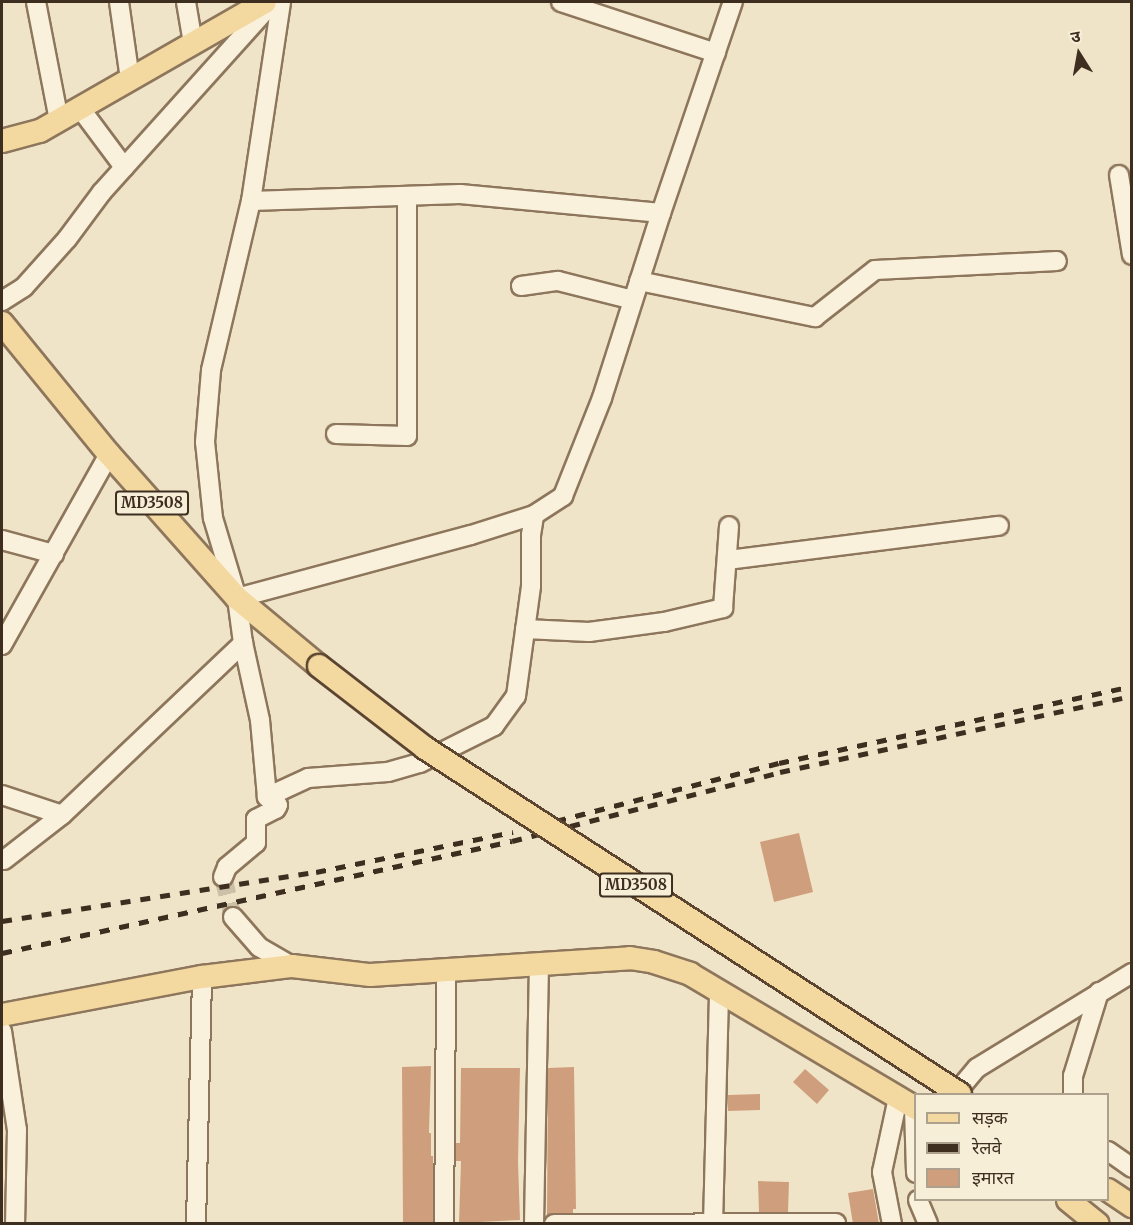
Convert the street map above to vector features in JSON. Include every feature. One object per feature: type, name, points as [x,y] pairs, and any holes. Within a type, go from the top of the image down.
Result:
[{"type":"main road","points":[[2,141],[40,131],[265,2]]},
{"type":"main road","name":"MD3508","points":[[2,323],[109,454],[237,598],[319,666],[425,748],[955,1093]]},
{"type":"main road","points":[[2,1015],[202,977],[292,966],[370,975],[446,972],[598,959],[654,962],[690,974],[909,1105]]},
{"type":"main road","points":[[1109,1191],[1131,1206]]},
{"type":"main road","points":[[1069,1201],[1098,1224]]},
{"type":"street","points":[[36,2],[59,120]]},
{"type":"street","points":[[119,2],[130,79]]},
{"type":"street","points":[[186,2],[193,43]]},
{"type":"street","points":[[2,301],[24,287],[67,239],[124,167],[273,2]]},
{"type":"street","points":[[223,877],[227,867],[256,843],[256,819],[276,809],[278,805],[267,797],[260,720],[243,643],[237,598],[213,518],[206,442],[211,369],[251,201],[281,2]]},
{"type":"street","points":[[561,2],[716,53]]},
{"type":"street","points":[[237,598],[471,535],[534,515],[563,496],[602,398],[661,213],[733,2]]},
{"type":"street","points":[[80,108],[124,167]]},
{"type":"street","points":[[1119,175],[1131,255]]},
{"type":"street","points":[[251,201],[460,194],[661,213]]},
{"type":"street","points":[[336,434],[407,436],[407,196]]},
{"type":"street","points":[[639,281],[815,317],[875,270],[1057,261]]},
{"type":"street","points":[[521,286],[558,281],[633,300]]},
{"type":"street","points":[[2,645],[109,454]]},
{"type":"street","points":[[267,797],[308,778],[388,772],[420,763],[494,726],[516,696],[531,586],[531,535],[534,515]]},
{"type":"street","points":[[525,628],[590,632],[664,622],[723,608],[729,526]]},
{"type":"street","points":[[728,560],[999,526]]},
{"type":"street","points":[[2,540],[54,554]]},
{"type":"street","points":[[4,860],[62,815],[243,643]]},
{"type":"street","points":[[2,795],[62,815]]},
{"type":"street","points":[[233,917],[259,947],[292,966]]},
{"type":"street","points":[[534,1224],[539,965]]},
{"type":"street","points":[[446,972],[444,1223],[457,1224]]},
{"type":"street","points":[[959,1093],[977,1068],[1131,973]]},
{"type":"street","points":[[196,1224],[202,977]]},
{"type":"street","points":[[713,1222],[719,992]]},
{"type":"street","points":[[1073,1093],[1073,1076],[1099,992]]},
{"type":"street","points":[[2,1031],[17,1130],[15,1224]]},
{"type":"street","points":[[909,1105],[914,1162]]},
{"type":"street","points":[[892,1224],[882,1172],[909,1105]]},
{"type":"street","points":[[1109,1152],[1131,1168]]},
{"type":"street","points":[[918,1201],[928,1224]]},
{"type":"street","points":[[554,1224],[836,1222]]},
{"type":"building","points":[[799,833],[813,892],[774,902],[760,842]]},
{"type":"building","points":[[431,1066],[429,1133],[431,1133],[431,1156],[433,1156],[433,1224],[403,1224],[402,1067]]},
{"type":"building","points":[[574,1067],[576,1209],[573,1209],[573,1213],[554,1213],[547,1216],[548,1068]]},
{"type":"building","points":[[461,1068],[520,1068],[518,1162],[520,1220],[459,1223],[461,1161],[456,1161],[456,1143],[460,1143]]},
{"type":"building","points":[[805,1069],[829,1090],[817,1104],[793,1082]]},
{"type":"building","points":[[760,1094],[760,1110],[728,1111],[728,1095]]},
{"type":"building","points":[[758,1181],[789,1182],[788,1212],[759,1212]]},
{"type":"building","points":[[873,1189],[879,1224],[853,1224],[848,1193]]},
{"type":"tunnel","points":[[223,877],[233,917]]},
{"type":"railway","points":[[556,821],[779,763],[1132,686]]},
{"type":"railway","points":[[2,953],[512,841],[780,772],[1132,696]]},
{"type":"railway","points":[[2,921],[316,872],[513,832]]}]
